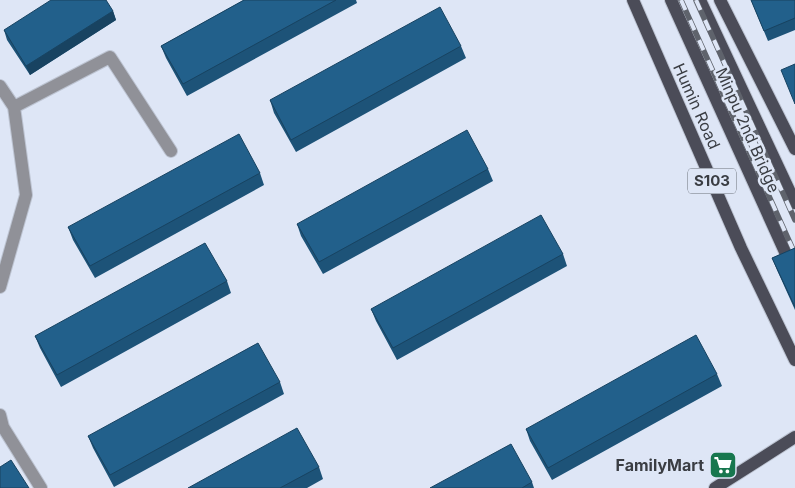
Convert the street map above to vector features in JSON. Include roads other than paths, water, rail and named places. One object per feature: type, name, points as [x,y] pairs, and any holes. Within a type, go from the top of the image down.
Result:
[{"type":"main road","name":"Humin Road","points":[[633,0],[741,248],[795,360]]},
{"type":"main road","name":"Minpu 2nd Bridge","points":[[671,0],[795,274]]},
{"type":"main road","name":"Minpu 2nd Bridge","points":[[700,0],[795,203]]},
{"type":"main road","points":[[720,0],[795,149]]},
{"type":"main road","points":[[715,488],[795,437]]},
{"type":"lane","points":[[14,106],[110,57],[172,151]]},
{"type":"lane","points":[[0,86],[14,106],[26,195],[0,287]]},
{"type":"lane","points":[[0,415],[3,427],[41,488]]},
{"type":"railway","points":[[681,0],[795,254]]},
{"type":"railway","points":[[696,0],[795,220]]},
{"type":"place","name":"FamilyMart","points":[[723,465]]}]
